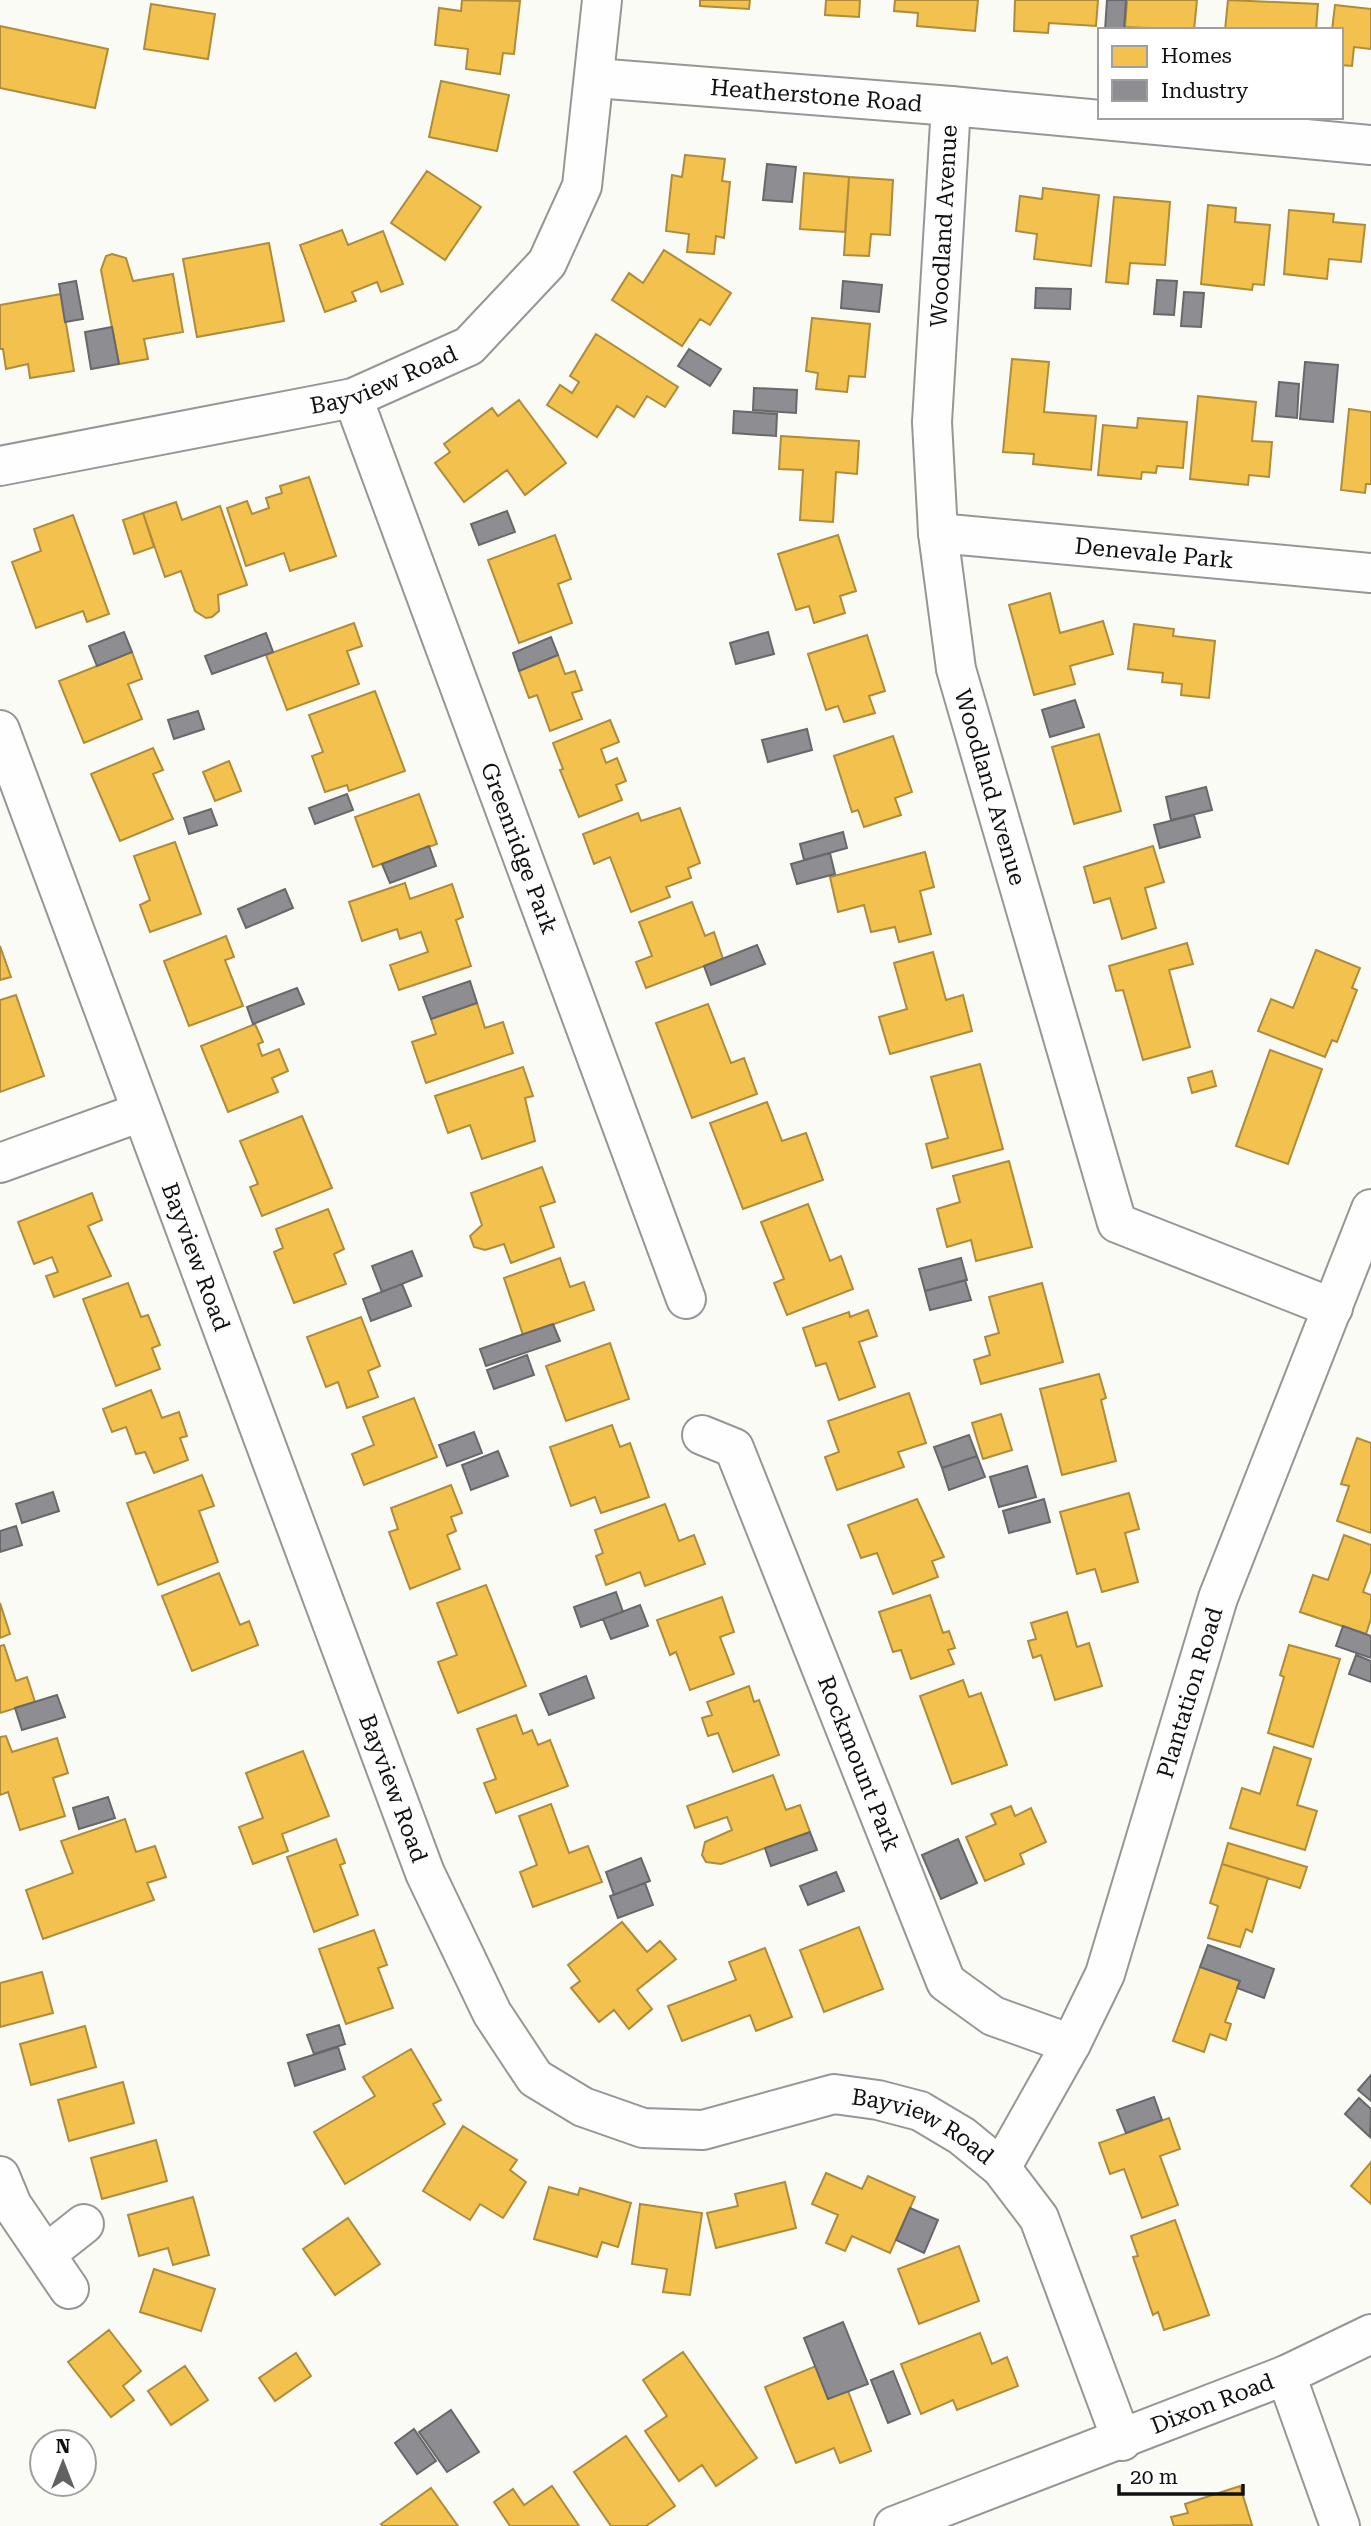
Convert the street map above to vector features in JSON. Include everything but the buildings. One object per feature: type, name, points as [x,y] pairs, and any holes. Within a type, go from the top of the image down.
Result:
[{"type":"street","name":"Bayview Road","points":[[0,466],[353,398],[469,346],[547,263],[582,186],[602,0]]},
{"type":"street","name":"Heatherstone Road","points":[[595,78],[951,106],[1371,145]]},
{"type":"street","name":"Woodland Avenue","points":[[951,106],[932,422],[939,533],[956,669],[1117,1223],[1333,1308]]},
{"type":"street","name":"Greenridge Park","points":[[353,398],[686,1299]]},
{"type":"street","name":"Denevale Park","points":[[939,533],[1371,573]]},
{"type":"street","name":"Bayview Road","points":[[0,730],[425,1873],[492,2012],[535,2078],[583,2107],[643,2127],[703,2130],[834,2094],[878,2100],[920,2111],[962,2136],[1001,2168],[1039,2218],[1122,2441]]},
{"type":"street","points":[[0,1163],[141,1112]]},
{"type":"street","name":"Plantation Road","points":[[1001,2168],[1071,2044],[1105,1974],[1218,1598],[1371,1209]]},
{"type":"street","name":"Rockmount Park","points":[[702,1435],[734,1448],[946,1982],[993,2016],[1071,2044]]},
{"type":"street","points":[[0,2176],[12,2205],[69,2289]]},
{"type":"street","points":[[46,2254],[84,2224]]},
{"type":"street","name":"Dixon Road","points":[[894,2526],[1122,2441],[1286,2375],[1371,2334]]},
{"type":"street","points":[[1286,2375],[1340,2526]]}]
